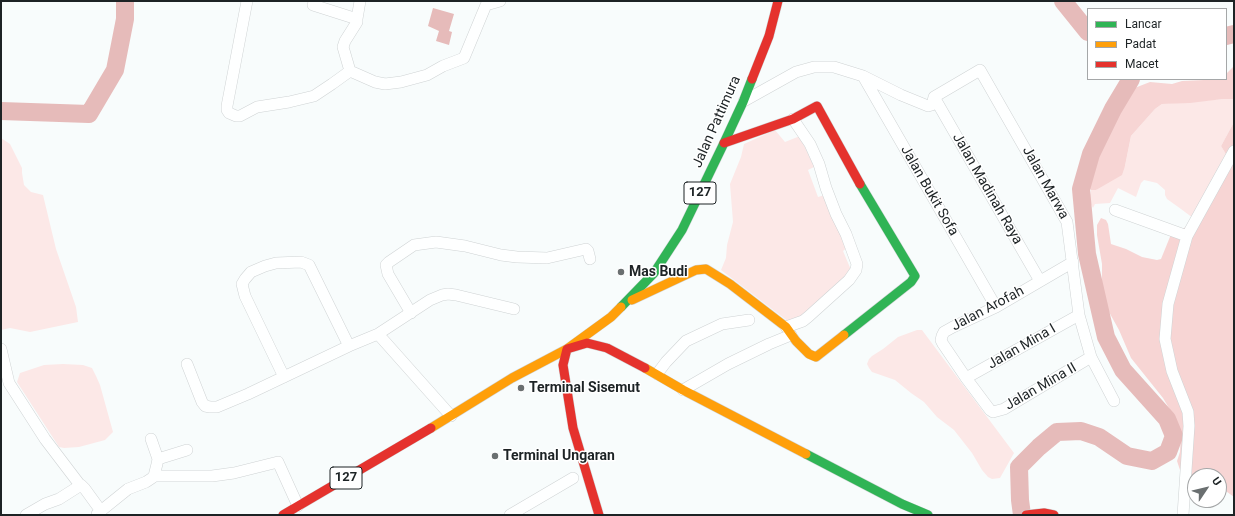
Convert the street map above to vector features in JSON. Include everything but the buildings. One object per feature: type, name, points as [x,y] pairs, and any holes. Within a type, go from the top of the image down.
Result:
[{"type":"main road","name":"Jalan Pattimura","points":[[567,349],[611,317],[654,274],[672,247],[682,230],[743,102],[769,36],[778,1]]},
{"type":"main road","points":[[625,303],[696,270],[706,269],[730,284],[789,331],[809,354],[816,357],[911,282],[915,276],[863,190],[817,106],[793,119],[724,143]]},
{"type":"main road","points":[[607,348],[604,341],[604,334],[611,317]]},
{"type":"main road","points":[[599,515],[573,428],[563,365],[567,349],[587,343],[607,348],[657,374],[683,390],[902,504],[928,515]]},
{"type":"main road","name":"127","points":[[283,515],[451,416],[512,378],[567,349]]},
{"type":"main road","points":[[1029,514],[1044,513],[1054,515]]},
{"type":"street","points":[[248,1],[227,106],[229,113],[240,116],[257,107],[314,96],[350,71]]},
{"type":"street","points":[[360,1],[357,22],[343,47],[350,71],[375,82],[384,84],[427,75],[464,58],[483,3],[500,1]]},
{"type":"street","points":[[314,5],[357,19]]},
{"type":"street","points":[[743,102],[796,72],[814,67],[834,67],[863,76],[901,96],[924,105],[932,105],[934,97]]},
{"type":"street","name":"Jalan Marwa","points":[[934,97],[980,70],[1067,222],[1079,315],[1091,357],[1114,401]]},
{"type":"street","name":"Jalan Bukit Sofa","points":[[863,76],[996,307]]},
{"type":"street","name":"Jalan Madinah Raya","points":[[934,97],[1040,280]]},
{"type":"street","points":[[683,390],[728,364],[769,344],[789,331],[808,317],[849,280],[856,270],[857,264],[846,234],[833,207],[819,164],[810,144],[793,119]]},
{"type":"street","points":[[1183,515],[1189,437],[1188,412],[1172,371],[1165,339],[1168,304],[1187,236],[1234,150]]},
{"type":"street","points":[[1115,210],[1187,236]]},
{"type":"street","points":[[411,313],[388,274],[386,265],[414,245],[436,242],[465,246],[501,255],[547,258],[586,249],[590,259]]},
{"type":"street","points":[[284,377],[245,296],[242,284],[251,272],[276,263],[301,262],[308,265],[348,346]]},
{"type":"street","name":"Jalan Arofah","points":[[990,410],[943,344],[942,336],[944,332],[996,307],[1073,262]]},
{"type":"street","points":[[187,364],[202,402],[205,406],[217,407],[348,346],[378,334],[436,297],[448,294],[514,309]]},
{"type":"street","name":"Jalan Mina I","points":[[966,378],[1079,315]]},
{"type":"street","points":[[657,374],[666,362],[686,342],[722,324],[749,320]]},
{"type":"street","points":[[378,334],[451,416]]},
{"type":"street","points":[[1,349],[9,383],[45,439],[80,485],[85,489],[98,514],[128,489],[146,482],[154,476],[158,459],[151,439]]},
{"type":"street","name":"Jalan Mina II","points":[[990,410],[993,412],[1004,409],[1091,357]]},
{"type":"street","points":[[158,459],[187,450]]},
{"type":"street","points":[[154,476],[198,477],[217,475],[234,473],[278,462],[298,506]]},
{"type":"street","points":[[510,515],[573,478]]},
{"type":"street","points":[[26,515],[45,504],[59,499],[80,485]]},
{"type":"shaded area","points":[[433,8],[454,14],[449,31],[452,32],[449,45],[436,41],[439,31],[428,26]]},
{"type":"shaded area","points":[[1234,66],[1234,99],[1162,104],[1155,109],[1131,136],[1122,175],[1096,190],[1091,190],[1088,187],[1092,164],[1098,147],[1113,115],[1132,89],[1150,82],[1172,84],[1182,81],[1227,80],[1227,73]]},
{"type":"shaded area","points":[[1234,99],[1234,122],[1221,146],[1230,161],[1197,221],[1167,199],[1165,190],[1157,183],[1144,180],[1141,183],[1136,197],[1118,188],[1110,203],[1095,204],[1093,208],[1089,201],[1091,190],[1096,190],[1125,166],[1131,136],[1155,109],[1162,104]]},
{"type":"shaded area","points":[[1234,122],[1234,497],[1227,492],[1227,468],[1187,468],[1186,487],[1185,478],[1177,461],[1180,452],[1181,434],[1176,420],[1163,398],[1131,358],[1119,330],[1104,303],[1102,264],[1097,235],[1097,225],[1101,218],[1106,220],[1108,224],[1111,244],[1142,257],[1157,260],[1161,259],[1174,227],[1182,229],[1186,227],[1230,161],[1221,146]]},
{"type":"shaded area","points":[[775,130],[785,142],[800,136],[814,167],[808,170],[818,197],[825,195],[848,247],[843,251],[851,270],[849,279],[804,314],[789,322],[721,270],[726,258],[727,245],[733,222],[730,184],[741,157],[744,144]]},
{"type":"shaded area","points":[[1,138],[10,144],[22,168],[24,185],[31,192],[43,195],[56,249],[76,307],[78,322],[30,332],[10,328],[1,330]]},
{"type":"shaded area","points":[[917,330],[922,330],[1014,453],[1000,478],[992,479],[988,477],[954,430],[937,417],[924,402],[895,380],[872,372],[869,368],[867,364],[872,356],[898,337]]},
{"type":"shaded area","points":[[44,365],[83,365],[92,368],[100,385],[113,432],[105,440],[79,447],[59,447],[17,382],[20,373]]},
{"type":"waterway","points":[[1,111],[89,114],[115,70],[125,19],[125,1]]},
{"type":"waterway","points":[[1063,1],[1087,31]]},
{"type":"waterway","points":[[1227,36],[1234,34]]},
{"type":"waterway","points":[[1022,515],[1019,467],[1057,432],[1081,431],[1099,437],[1127,456],[1152,461],[1168,452],[1174,436],[1167,419],[1123,370],[1106,337],[1087,254],[1081,189],[1091,154],[1113,109],[1130,80]]},
{"type":"traffic: fast","points":[[621,307],[654,273],[682,230],[724,143],[752,79]]},
{"type":"traffic: fast","points":[[844,335],[911,282],[915,276],[860,184]]},
{"type":"traffic: fast","points":[[806,454],[902,504],[928,515]]},
{"type":"traffic: slow","points":[[632,300],[696,270],[706,269],[730,284],[786,327],[796,341],[809,354],[816,357],[844,335]]},
{"type":"traffic: slow","points":[[431,428],[512,378],[567,349],[611,317],[621,307]]},
{"type":"traffic: slow","points":[[645,368],[683,390],[806,454]]},
{"type":"traffic: jam","points":[[752,79],[769,36],[778,1]]},
{"type":"traffic: jam","points":[[724,143],[793,119],[817,106],[860,184]]},
{"type":"traffic: jam","points":[[599,515],[573,428],[563,365],[567,349],[587,343],[607,348],[645,368]]},
{"type":"traffic: jam","points":[[283,515],[431,428]]},
{"type":"traffic: jam","points":[[1026,515],[1044,513],[1054,515]]},
{"type":"place","name":"Mas Budi","points":[[621,272]]},
{"type":"place","name":"Terminal Sisemut","points":[[521,388]]},
{"type":"place","name":"Terminal Ungaran","points":[[495,456]]}]
